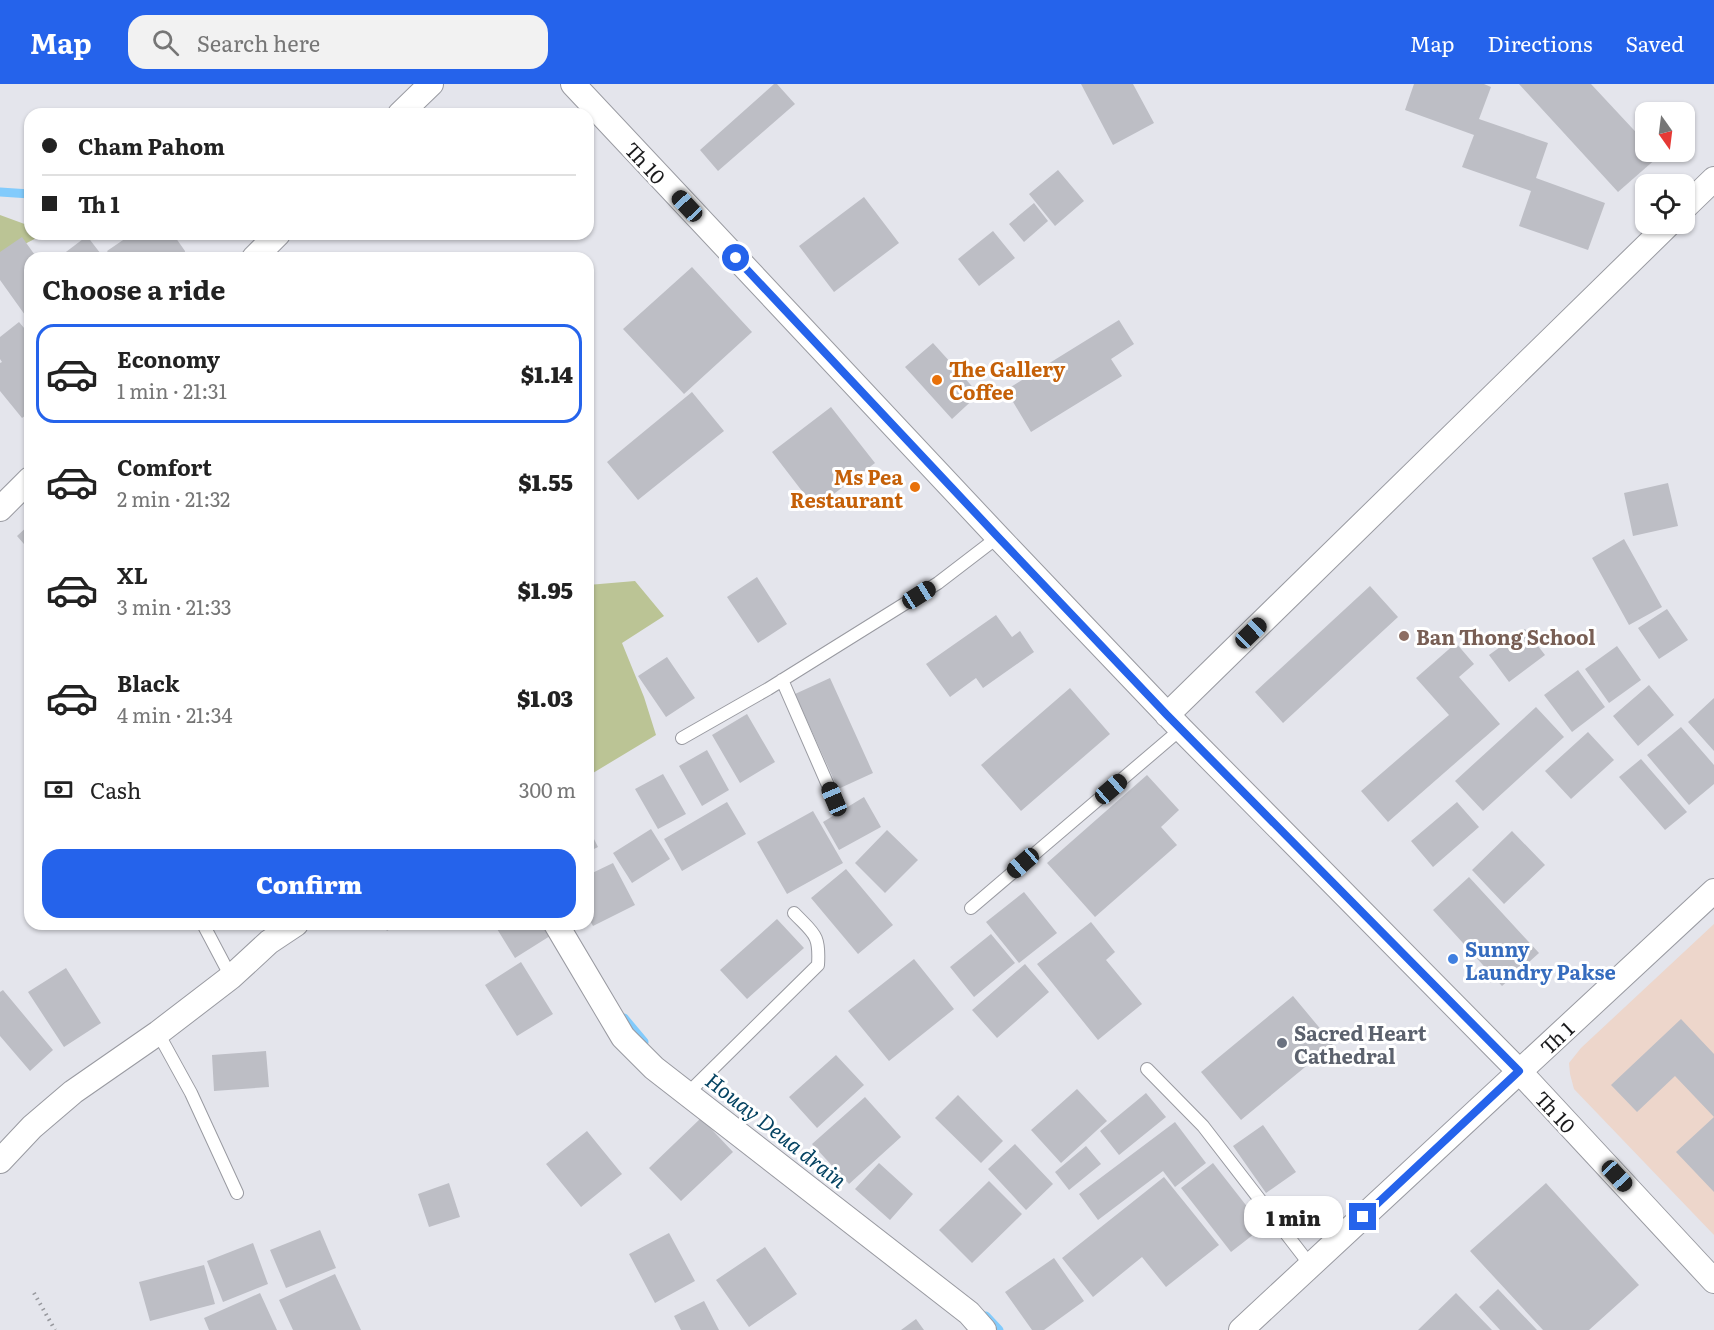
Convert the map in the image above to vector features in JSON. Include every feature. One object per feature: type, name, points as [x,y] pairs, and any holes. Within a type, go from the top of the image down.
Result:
[{"type":"street","points":[[406,108],[431,84]]},
{"type":"street","name":"Th 10","points":[[573,84],[1174,722],[1519,1071],[1714,1281]]},
{"type":"street","points":[[1695,197],[1714,179]]},
{"type":"street","points":[[1174,722],[1659,234]]},
{"type":"street","points":[[0,509],[24,485]]},
{"type":"street","name":"Th 1","points":[[1241,1330],[1714,891]]},
{"type":"street","points":[[0,1161],[32,1127],[73,1092],[159,1033],[231,977],[269,942],[287,930]]},
{"type":"street","points":[[560,930],[623,1037],[654,1068],[969,1313],[984,1330]]},
{"type":"lane","points":[[682,738],[782,680],[938,583],[998,537]]},
{"type":"lane","points":[[782,680],[834,799]]},
{"type":"lane","points":[[971,908],[1174,722]]},
{"type":"lane","points":[[688,1094],[818,965],[819,947],[816,937],[794,913]]},
{"type":"lane","points":[[207,930],[231,977]]},
{"type":"lane","points":[[159,1033],[191,1093],[237,1193]]},
{"type":"lane","points":[[1147,1070],[1203,1126],[1311,1266]]},
{"type":"path","points":[[34,1293],[55,1330]]},
{"type":"shaded area","points":[[1714,924],[1714,1235],[1574,1089],[1569,1063],[1581,1048]]},
{"type":"green space","points":[[0,215],[24,224],[24,240],[33,240],[0,257]]},
{"type":"green space","points":[[635,581],[664,616],[622,643],[644,697],[656,735],[594,772],[594,584]]},
{"type":"building","points":[[774,84],[777,84],[795,104],[718,171],[700,150]]},
{"type":"building","points":[[1081,84],[1133,84],[1154,123],[1113,145]]},
{"type":"building","points":[[1414,84],[1484,84],[1491,87],[1479,119],[1548,143],[1536,178],[1605,203],[1588,250],[1519,226],[1531,191],[1462,167],[1474,135],[1405,110]]},
{"type":"building","points":[[1519,84],[1591,84],[1635,131],[1635,162],[1652,162],[1639,174],[1635,174],[1635,177],[1618,192]]},
{"type":"building","points":[[1058,170],[1084,201],[1055,226],[1029,194]]},
{"type":"building","points":[[864,197],[899,243],[834,292],[799,246]]},
{"type":"building","points":[[1034,203],[1048,221],[1024,242],[1009,224]]},
{"type":"building","points":[[993,231],[1015,258],[979,286],[958,259]]},
{"type":"building","points":[[22,237],[33,252],[24,252],[24,314],[0,280],[0,252]]},
{"type":"building","points":[[82,240],[90,240],[99,252],[66,252]]},
{"type":"building","points":[[123,240],[177,240],[185,251],[108,252]]},
{"type":"building","points":[[692,267],[752,332],[684,394],[623,329]]},
{"type":"building","points":[[1119,320],[1134,344],[1111,359],[1122,376],[1031,432],[1006,390]]},
{"type":"building","points":[[19,322],[24,328],[24,416],[22,418],[0,391],[0,363],[2,362],[0,337]]},
{"type":"building","points":[[933,343],[979,394],[952,419],[905,367]]},
{"type":"building","points":[[692,392],[724,431],[638,500],[607,462]]},
{"type":"building","points":[[831,407],[875,463],[815,508],[772,452]]},
{"type":"building","points":[[1668,483],[1678,526],[1633,536],[1624,493]]},
{"type":"building","points":[[24,530],[24,544],[17,536]]},
{"type":"building","points":[[1624,539],[1662,607],[1629,625],[1592,558]]},
{"type":"building","points":[[757,577],[787,624],[758,643],[727,597]]},
{"type":"building","points":[[1370,586],[1398,617],[1283,723],[1255,692]]},
{"type":"building","points":[[1667,609],[1688,640],[1659,659],[1638,628]]},
{"type":"building","points":[[996,615],[1012,637],[1020,631],[1034,652],[983,688],[976,678],[950,697],[926,664]]},
{"type":"building","points":[[1525,629],[1545,655],[1509,682],[1489,655]]},
{"type":"building","points":[[1456,643],[1474,664],[1459,677],[1500,724],[1388,822],[1361,791],[1449,715],[1416,678]]},
{"type":"building","points":[[1617,646],[1641,680],[1609,703],[1585,669]]},
{"type":"building","points":[[667,657],[695,698],[666,717],[638,676]]},
{"type":"building","points":[[1578,670],[1605,707],[1572,732],[1544,695]]},
{"type":"building","points":[[830,678],[873,773],[838,789],[795,694]]},
{"type":"building","points":[[1649,685],[1674,715],[1638,746],[1613,716]]},
{"type":"building","points":[[1070,688],[1110,734],[1021,811],[981,765]]},
{"type":"building","points":[[1714,698],[1714,751],[1688,722]]},
{"type":"building","points":[[1536,707],[1564,737],[1483,811],[1455,781]]},
{"type":"building","points":[[747,714],[775,762],[740,783],[712,735]]},
{"type":"building","points":[[1681,727],[1714,765],[1714,784],[1689,805],[1647,755]]},
{"type":"building","points":[[1588,732],[1614,760],[1571,799],[1545,771]]},
{"type":"building","points":[[707,750],[729,790],[702,806],[679,766]]},
{"type":"building","points":[[1641,759],[1687,812],[1665,830],[1619,777]]},
{"type":"building","points":[[663,774],[686,814],[658,829],[635,789]]},
{"type":"building","points":[[1147,775],[1179,810],[1161,827],[1177,845],[1095,917],[1047,863]]},
{"type":"building","points":[[864,797],[881,827],[839,850],[823,822]]},
{"type":"building","points":[[727,802],[746,834],[682,871],[664,839]]},
{"type":"building","points":[[1457,802],[1479,827],[1433,867],[1411,841]]},
{"type":"building","points":[[813,811],[843,863],[787,894],[757,842]]},
{"type":"building","points":[[651,829],[670,859],[632,883],[613,853]]},
{"type":"building","points":[[887,830],[918,860],[885,893],[855,863]]},
{"type":"building","points":[[1512,831],[1545,865],[1504,904],[1472,870]]},
{"type":"building","points":[[613,863],[635,905],[594,926],[594,872]]},
{"type":"building","points":[[846,869],[893,925],[858,954],[811,898]]},
{"type":"building","points":[[1469,877],[1539,953],[1502,986],[1433,910]]},
{"type":"building","points":[[1024,892],[1057,933],[1019,963],[986,922]]},
{"type":"building","points":[[777,919],[804,948],[747,999],[720,970]]},
{"type":"building","points":[[1091,922],[1115,952],[1106,960],[1142,1004],[1098,1040],[1037,964]]},
{"type":"building","points":[[498,930],[546,930],[550,936],[515,958]]},
{"type":"building","points":[[991,934],[1015,963],[974,997],[950,967]]},
{"type":"building","points":[[914,959],[954,1009],[889,1061],[848,1011]]},
{"type":"building","points":[[521,962],[553,1014],[517,1036],[485,985]]},
{"type":"building","points":[[1025,964],[1049,992],[997,1038],[972,1010]]},
{"type":"building","points":[[66,968],[101,1023],[64,1047],[28,992]]},
{"type":"building","points":[[3,990],[53,1050],[30,1071],[0,1036],[0,992]]},
{"type":"building","points":[[1293,996],[1333,1044],[1241,1120],[1201,1072]]},
{"type":"building","points":[[1681,1019],[1714,1054],[1714,1117],[1675,1076],[1637,1112],[1611,1085]]},
{"type":"building","points":[[266,1051],[269,1087],[214,1091],[212,1055]]},
{"type":"building","points":[[836,1055],[864,1085],[817,1128],[789,1097]]},
{"type":"building","points":[[1077,1089],[1107,1121],[1061,1163],[1031,1130]]},
{"type":"building","points":[[1146,1093],[1166,1117],[1119,1155],[1100,1131]]},
{"type":"building","points":[[958,1095],[1003,1141],[981,1163],[935,1118]]},
{"type":"building","points":[[865,1097],[901,1137],[849,1184],[812,1144]]},
{"type":"building","points":[[1714,1117],[1714,1192],[1676,1152]]},
{"type":"building","points":[[701,1118],[733,1152],[681,1201],[649,1168]]},
{"type":"building","points":[[1175,1122],[1206,1163],[1175,1187],[1163,1171],[1098,1220],[1079,1194]]},
{"type":"building","points":[[1263,1125],[1296,1172],[1266,1193],[1233,1146]]},
{"type":"building","points":[[587,1131],[622,1174],[581,1207],[546,1164]]},
{"type":"building","points":[[1015,1144],[1053,1184],[1026,1210],[988,1169]]},
{"type":"building","points":[[1086,1146],[1101,1164],[1069,1190],[1055,1172]]},
{"type":"building","points":[[879,1163],[913,1194],[890,1220],[855,1189]]},
{"type":"building","points":[[1213,1163],[1263,1227],[1231,1252],[1181,1188]]},
{"type":"building","points":[[1164,1177],[1219,1245],[1166,1287],[1142,1257],[1093,1297],[1062,1258]]},
{"type":"building","points":[[989,1181],[1022,1214],[972,1263],[939,1230]]},
{"type":"building","points":[[449,1183],[460,1217],[429,1227],[418,1194]]},
{"type":"building","points":[[1546,1183],[1639,1285],[1589,1330],[1543,1330],[1470,1251]]},
{"type":"building","points":[[320,1230],[336,1268],[286,1288],[270,1250]]},
{"type":"building","points":[[669,1233],[695,1281],[655,1303],[629,1254]]},
{"type":"building","points":[[253,1243],[268,1284],[223,1302],[207,1261]]},
{"type":"building","points":[[765,1247],[797,1294],[749,1327],[716,1280]]},
{"type":"building","points":[[1054,1258],[1084,1301],[1044,1330],[1032,1330],[1005,1292]]},
{"type":"building","points":[[204,1265],[215,1304],[150,1321],[139,1282]]},
{"type":"building","points":[[335,1274],[361,1330],[293,1330],[279,1300]]},
{"type":"building","points":[[1498,1289],[1537,1330],[1500,1330],[1479,1307]]},
{"type":"building","points":[[260,1293],[277,1330],[209,1330],[204,1318]]},
{"type":"building","points":[[1456,1293],[1492,1330],[1418,1330]]},
{"type":"building","points":[[704,1301],[719,1330],[681,1330],[674,1316]]},
{"type":"building","points":[[916,1319],[924,1330],[901,1330]]},
{"type":"waterway","name":"Houay Deua drain","points":[[0,192],[24,194]]},
{"type":"waterway","name":"Houay Deua drain","points":[[624,1018],[644,1042]]},
{"type":"waterway","name":"Houay Deua drain","points":[[986,1316],[999,1330]]},
{"type":"place","name":"The Gallery Coffee","points":[[937,380]]},
{"type":"place","name":"Ms Pea Restaurant","points":[[915,487]]},
{"type":"place","name":"Ban Thong School","points":[[1404,636]]},
{"type":"place","name":"Sunny Laundry Pakse","points":[[1453,959]]},
{"type":"place","name":"Sacred Heart Cathedral","points":[[1282,1043]]},
{"type":"route","points":[[736,258],[1167,715],[1519,1071],[1363,1217]]}]
